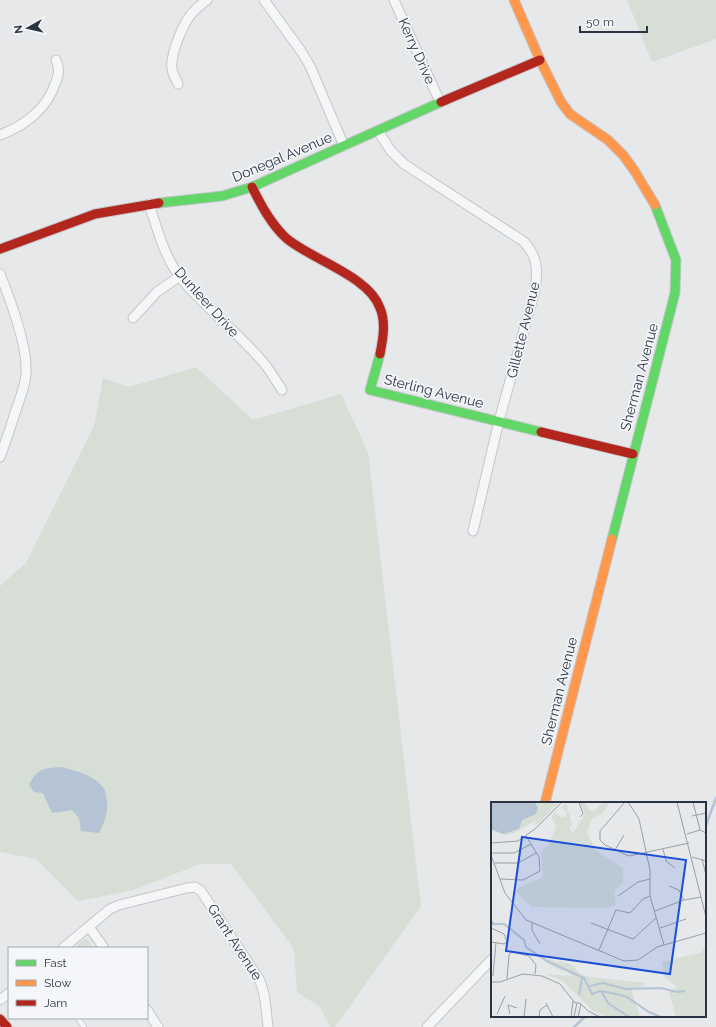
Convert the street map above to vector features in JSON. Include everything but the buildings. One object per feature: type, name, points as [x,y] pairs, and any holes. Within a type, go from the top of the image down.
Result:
[{"type":"street","points":[[178,84],[174,75],[172,58],[182,29],[189,17],[207,0]]},
{"type":"street","points":[[264,0],[310,66],[344,146]]},
{"type":"street","name":"Kerry Drive","points":[[394,0],[440,102]]},
{"type":"street","name":"Sherman Avenue","points":[[514,0],[540,60],[561,102],[570,114],[608,140],[623,155],[634,170],[657,208],[676,260],[675,294],[632,454],[545,802]]},
{"type":"street","points":[[0,135],[26,122],[46,102],[53,90],[59,72],[59,66],[56,60]]},
{"type":"street","name":"Donegal Avenue","points":[[0,249],[95,214],[149,204],[222,196],[252,187],[440,102],[540,60]]},
{"type":"street","name":"Gillette Avenue","points":[[378,131],[391,151],[404,164],[523,241],[531,249],[534,257],[537,276],[535,290],[499,421],[473,531]]},
{"type":"street","name":"Sterling Avenue","points":[[252,187],[268,218],[277,230],[292,243],[353,279],[370,292],[377,300],[383,315],[384,338],[370,390],[632,454]]},
{"type":"street","name":"Dunleer Drive","points":[[149,204],[161,239],[173,265],[180,276],[198,297],[258,356],[282,390]]},
{"type":"street","points":[[0,274],[8,294],[21,339],[25,357],[26,373],[24,388],[2,446],[0,457]]},
{"type":"street","points":[[133,318],[157,292],[180,276]]},
{"type":"street","name":"Grant Avenue","points":[[89,927],[110,909],[118,905],[195,887],[201,891],[259,979],[265,994],[268,1027]]},
{"type":"street","points":[[65,947],[89,927],[103,947]]},
{"type":"street","points":[[427,1027],[491,960]]},
{"type":"street","points":[[0,1000],[8,994]]},
{"type":"street","points":[[148,1012],[158,1027]]},
{"type":"street","points":[[0,1019],[7,1027]]},
{"type":"shaded area","points":[[627,0],[716,0],[716,39],[652,62]]},
{"type":"shaded area","points":[[196,367],[253,420],[341,394],[368,452],[421,906],[335,1027],[330,1027],[320,1007],[297,992],[294,949],[231,864],[200,864],[134,890],[78,901],[36,859],[0,852],[0,586],[26,563],[94,426],[103,378],[129,387]]},
{"type":"shaded area","points":[[86,938],[92,947],[75,947]]},
{"type":"water","points":[[61,767],[79,772],[96,780],[105,790],[107,809],[99,833],[81,831],[79,818],[72,810],[52,813],[43,793],[34,792],[29,785],[38,772],[50,768]]},
{"type":"waterway","points":[[706,825],[716,798]]},
{"type":"waterway","points":[[574,1027],[585,1017]]},
{"type":"traffic: fast","points":[[159,203],[222,196],[252,187],[441,102]]},
{"type":"traffic: fast","points":[[612,539],[675,293],[676,260],[655,205]]},
{"type":"traffic: fast","points":[[380,354],[370,390],[541,432]]},
{"type":"traffic: slow","points":[[514,0],[540,60],[561,102],[570,114],[608,140],[623,155],[655,205]]},
{"type":"traffic: slow","points":[[545,802],[612,539]]},
{"type":"traffic: jam","points":[[441,102],[540,60]]},
{"type":"traffic: jam","points":[[252,187],[271,220],[286,238],[310,254],[339,269],[364,287],[374,297],[380,308],[383,319],[383,337],[380,354]]},
{"type":"traffic: jam","points":[[0,249],[95,214],[159,203]]},
{"type":"traffic: jam","points":[[541,432],[633,454]]},
{"type":"traffic: jam","points":[[0,1019],[7,1027]]}]
